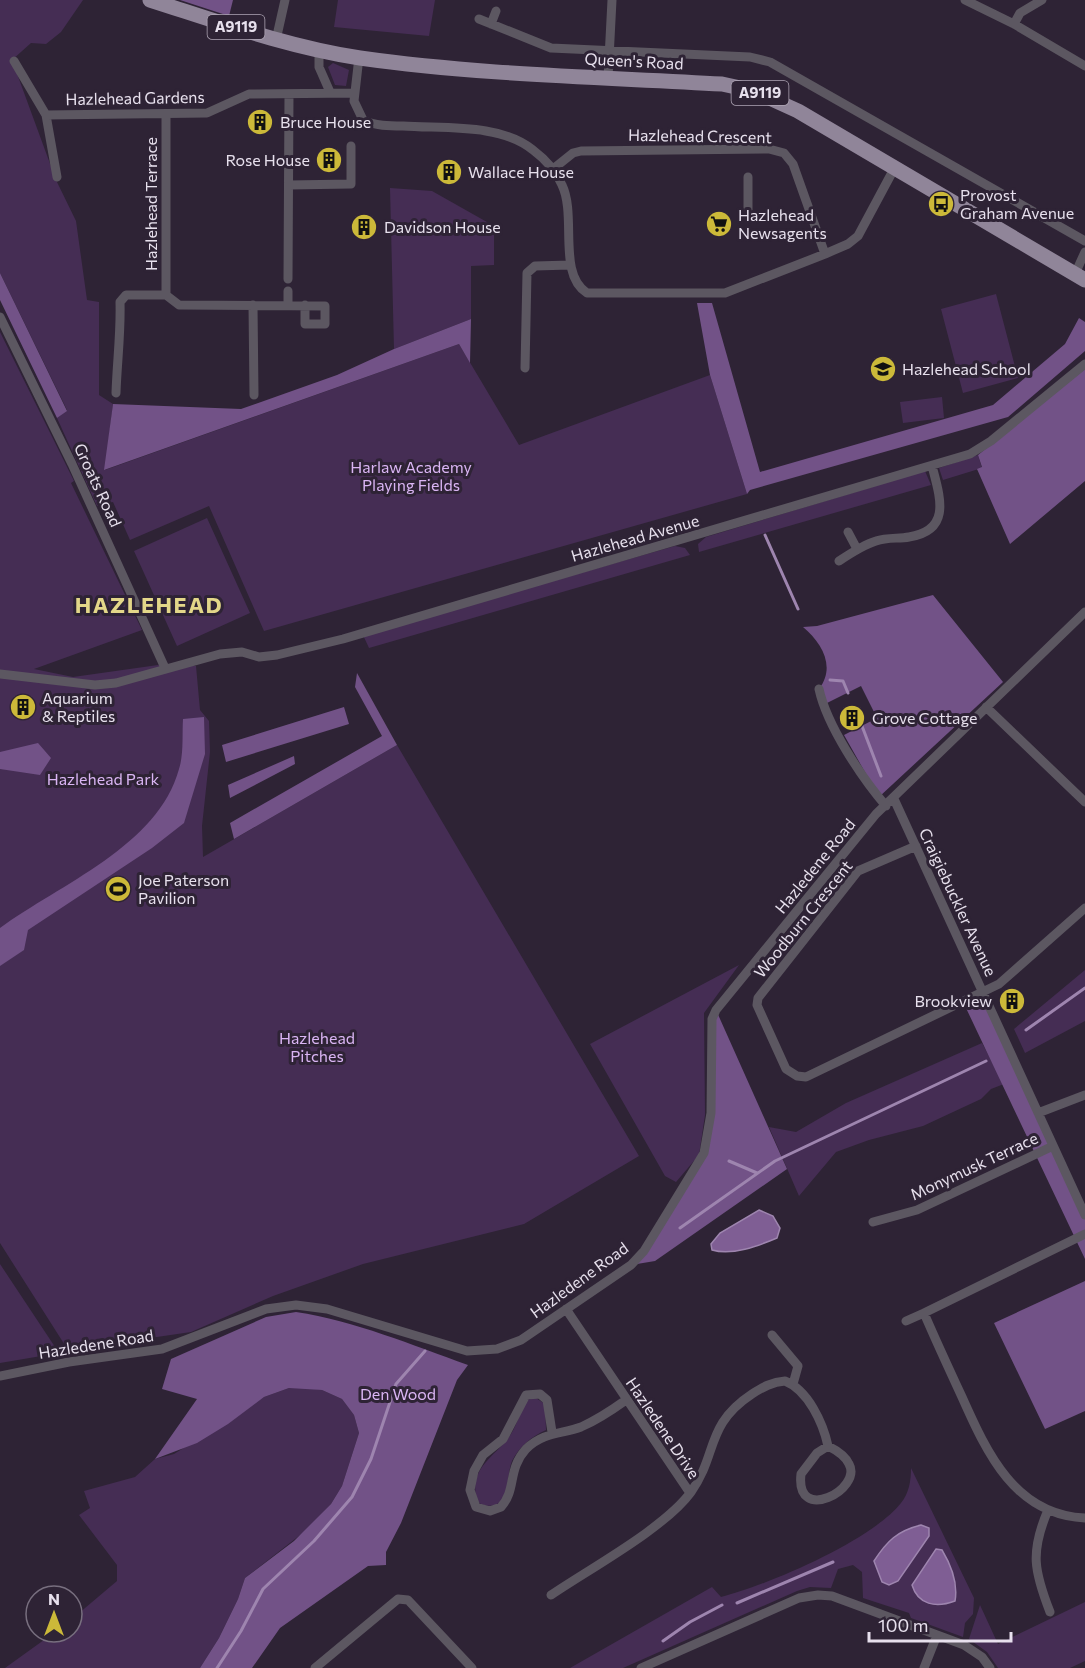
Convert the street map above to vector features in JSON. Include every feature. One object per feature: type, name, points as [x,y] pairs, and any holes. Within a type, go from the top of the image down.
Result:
[{"type":"main road","name":"Queen's Road","points":[[150,0],[276,40],[359,57],[485,71],[722,84],[754,90],[798,111],[1080,273]]},
{"type":"street","points":[[276,40],[285,0]]},
{"type":"street","points":[[608,78],[612,0]]},
{"type":"street","points":[[965,0],[1014,24],[1085,66]]},
{"type":"street","points":[[1014,24],[1026,8],[1042,0]]},
{"type":"street","points":[[491,24],[496,10]]},
{"type":"street","name":"Queen's Road","points":[[479,19],[551,48],[750,57],[770,62],[1085,241]]},
{"type":"street","points":[[319,50],[319,67],[330,92]]},
{"type":"street","points":[[359,57],[354,93],[358,116],[368,123],[502,135],[531,148],[553,169],[563,186],[570,217],[570,266],[578,288],[587,293],[725,293],[825,254],[848,244],[858,236],[894,167]]},
{"type":"street","name":"Hazlehead Gardens","points":[[14,61],[46,115],[57,177]]},
{"type":"street","name":"Hazlehead Gardens","points":[[46,115],[207,113],[249,94],[354,93]]},
{"type":"street","points":[[288,279],[289,94]]},
{"type":"street","name":"Hazlehead Terrace","points":[[166,114],[166,295]]},
{"type":"street","points":[[289,185],[351,184],[351,146]]},
{"type":"street","name":"Hazlehead Crescent","points":[[553,169],[573,153],[581,150],[769,149],[784,153],[793,164],[825,254]]},
{"type":"street","points":[[748,177],[748,217],[810,216]]},
{"type":"street","name":"Queen's Road","points":[[1080,273],[1085,252]]},
{"type":"street","points":[[525,368],[526,273],[535,266],[570,266]]},
{"type":"street","points":[[288,291],[288,305]]},
{"type":"street","points":[[116,393],[122,297],[166,295],[179,304],[305,305]]},
{"type":"street","points":[[253,305],[254,395]]},
{"type":"street","name":"Groats Road","points":[[0,317],[72,464],[165,668]]},
{"type":"street","name":"Hazlehead Avenue","points":[[0,674],[95,685],[116,683],[220,654],[242,652],[259,657],[277,655],[334,641],[970,454],[992,441],[1085,364]]},
{"type":"street","points":[[839,561],[857,549],[878,540],[908,538],[922,535],[930,530],[938,520],[941,501],[932,466]]},
{"type":"street","points":[[848,531],[857,549]]},
{"type":"street","name":"Hazledene Road","points":[[0,1376],[69,1362],[162,1349],[266,1309],[296,1305],[327,1309],[467,1351],[497,1349],[520,1340],[631,1265],[644,1251],[677,1201],[704,1153],[711,1113],[712,1019],[716,1010],[876,814],[1085,612]]},
{"type":"street","name":"Craigiebuckler Avenue","points":[[819,689],[840,737],[864,781],[890,802],[916,846],[1084,1210]]},
{"type":"street","points":[[986,707],[1084,800]]},
{"type":"street","name":"Woodburn Crescent","points":[[916,846],[858,871],[758,998],[757,1005],[786,1069],[797,1077],[806,1077],[983,991]]},
{"type":"street","points":[[983,991],[999,984],[1085,908]]},
{"type":"street","points":[[1038,1113],[1085,1095]]},
{"type":"street","name":"Monymusk Terrace","points":[[873,1222],[917,1210],[1053,1146]]},
{"type":"street","points":[[906,1321],[1085,1234]]},
{"type":"street","name":"Hazledene Drive","points":[[566,1309],[690,1493],[700,1477],[714,1435],[728,1412],[765,1386],[789,1383]]},
{"type":"street","points":[[924,1313],[991,1459],[1016,1489],[1048,1510],[1085,1518]]},
{"type":"street","points":[[772,1335],[798,1366],[789,1383],[800,1390],[824,1430],[828,1446],[840,1453],[850,1465],[849,1479],[835,1495],[818,1500],[809,1498],[802,1491],[801,1474],[817,1453],[828,1446]]},
{"type":"street","points":[[552,1432],[547,1400],[540,1394],[526,1395],[502,1439],[483,1455],[474,1471],[470,1490],[476,1507],[490,1511],[501,1507],[508,1500],[512,1474],[527,1448],[552,1432],[580,1427],[626,1400]]},
{"type":"street","points":[[551,1595],[667,1517],[690,1493]]},
{"type":"street","points":[[1048,1510],[1038,1533],[1035,1568],[1050,1612]]},
{"type":"street","points":[[641,1668],[653,1666],[799,1598],[818,1595],[832,1596],[969,1647],[982,1657],[990,1668]]},
{"type":"street","points":[[315,1668],[398,1599],[403,1598],[408,1600],[469,1665],[457,1668]]},
{"type":"street","points":[[924,1668],[937,1635]]},
{"type":"green space","name":"Harlaw Academy Playing Fields","points":[[0,0],[83,0],[61,32],[46,44],[31,43],[12,60],[56,180],[76,221],[87,300],[99,302],[99,395],[113,404],[105,470],[459,344],[519,445],[710,375],[747,494],[264,631],[209,506],[130,540],[113,502],[97,506],[57,418],[67,410],[0,273]]},
{"type":"green space","points":[[180,0],[233,0],[229,16]]},
{"type":"green space","points":[[338,0],[435,0],[429,36],[334,27]]},
{"type":"green space","points":[[333,63],[349,70],[346,86],[335,85],[328,67]]},
{"type":"green space","points":[[390,188],[432,191],[494,226],[494,265],[471,266],[471,319],[394,349]]},
{"type":"green space","points":[[0,273],[67,411],[57,418],[0,300]]},
{"type":"green space","points":[[996,294],[1018,378],[963,393],[941,309]]},
{"type":"green space","points":[[697,303],[712,303],[760,472],[993,405],[1065,344],[1079,318],[1085,322],[1085,351],[1008,417],[750,490],[747,494],[710,375]]},
{"type":"green space","points":[[471,319],[470,363],[459,344],[104,470],[113,404],[241,409],[337,375],[394,349]]},
{"type":"green space","name":"Hazlehead Pitches","points":[[0,332],[74,481],[71,483],[142,630],[34,669],[73,677],[158,665],[196,666],[200,710],[209,721],[210,752],[202,826],[203,857],[397,745],[639,1156],[524,1224],[363,1264],[273,1296],[191,1332],[68,1350],[0,1243]]},
{"type":"green space","points":[[1085,369],[1085,481],[1010,544],[977,469],[982,467],[978,455]]},
{"type":"green space","points":[[942,397],[944,418],[903,423],[900,402]]},
{"type":"green space","points":[[978,455],[982,468],[943,480],[939,468]]},
{"type":"green space","points":[[925,471],[931,485],[699,552],[698,544],[706,537]]},
{"type":"green space","points":[[207,518],[250,613],[177,646],[134,551]]},
{"type":"green space","points":[[675,546],[685,548],[690,555],[369,648],[363,635]]},
{"type":"green space","points":[[933,595],[1003,682],[879,797],[844,735],[877,718],[861,686],[827,703],[819,689],[826,672],[824,656],[816,640],[803,627],[817,626]]},
{"type":"green space","points":[[357,673],[397,745],[234,839],[230,823],[382,736],[355,687]]},
{"type":"green space","points":[[344,707],[349,724],[226,762],[222,745]]},
{"type":"green space","points":[[204,717],[205,754],[184,823],[152,848],[28,930],[24,950],[0,966],[0,928],[104,861],[129,842],[151,820],[168,796],[181,763],[183,719]]},
{"type":"green space","points":[[38,743],[51,758],[40,775],[0,769],[0,752]]},
{"type":"green space","points":[[294,756],[295,764],[230,798],[228,785]]},
{"type":"green space","points":[[739,965],[704,1013],[705,1115],[699,1155],[676,1182],[665,1176],[590,1044]]},
{"type":"green space","points":[[1085,970],[1085,1021],[1025,1053],[1014,1029]]},
{"type":"green space","points":[[987,999],[1085,1215],[1085,1259],[966,1008]]},
{"type":"green space","points":[[716,1010],[787,1169],[655,1261],[631,1265],[704,1153]]},
{"type":"green space","points":[[982,1043],[1004,1084],[991,1089],[981,1099],[923,1126],[869,1140],[836,1152],[799,1196],[769,1127],[796,1132],[846,1103]]},
{"type":"green space","points":[[0,1264],[59,1353],[0,1363]]},
{"type":"green space","points":[[1085,1281],[1085,1411],[1045,1429],[994,1323]]},
{"type":"green space","name":"Den Wood","points":[[296,1312],[362,1327],[468,1365],[457,1380],[401,1523],[386,1552],[386,1565],[368,1566],[280,1628],[252,1668],[200,1668],[219,1638],[238,1599],[245,1578],[294,1541],[331,1504],[342,1486],[359,1433],[354,1415],[342,1399],[322,1390],[289,1388],[264,1397],[228,1424],[197,1443],[155,1459],[197,1399],[162,1389],[171,1359],[266,1317]]},
{"type":"green space","points":[[289,1388],[322,1390],[342,1399],[354,1415],[359,1433],[342,1486],[331,1504],[304,1532],[245,1578],[238,1599],[219,1638],[200,1668],[5,1668],[38,1644],[84,1644],[84,1609],[117,1581],[117,1565],[79,1515],[90,1508],[84,1491],[135,1477],[155,1459],[174,1454],[264,1397]]},
{"type":"green space","points":[[536,1398],[545,1404],[546,1430],[526,1442],[518,1451],[510,1467],[506,1491],[499,1503],[493,1506],[481,1504],[476,1498],[475,1486],[481,1469],[511,1434],[526,1400]]},
{"type":"green space","points":[[911,1468],[974,1598],[973,1614],[965,1623],[963,1637],[911,1618],[909,1613],[863,1598],[862,1572],[853,1565],[838,1569],[831,1588],[810,1587],[797,1591],[623,1668],[570,1668],[712,1587],[721,1597],[765,1583],[817,1560],[867,1532],[901,1503],[909,1487]]},
{"type":"green space","points":[[1085,1602],[1085,1661],[1070,1668],[998,1668],[987,1652],[969,1639],[980,1605],[998,1644]]},
{"type":"shaded area","points":[[759,1210],[773,1216],[780,1228],[777,1238],[736,1251],[712,1250],[711,1244],[720,1233]]},
{"type":"shaded area","points":[[921,1525],[929,1528],[929,1536],[898,1581],[889,1585],[882,1582],[874,1561],[888,1542],[899,1534]]},
{"type":"shaded area","points":[[936,1549],[942,1550],[951,1568],[956,1588],[955,1601],[935,1604],[923,1601],[912,1585]]},
{"type":"waterway","points":[[765,535],[798,609]]},
{"type":"waterway","points":[[830,680],[843,681],[848,693]]},
{"type":"waterway","points":[[862,726],[881,776]]},
{"type":"waterway","points":[[1026,1030],[1085,988]]},
{"type":"waterway","points":[[680,1228],[775,1161],[986,1061]]},
{"type":"waterway","points":[[729,1161],[757,1173]]},
{"type":"waterway","points":[[217,1668],[241,1631],[263,1589],[314,1541],[352,1497],[371,1459],[396,1384],[425,1351]]},
{"type":"waterway","points":[[737,1603],[833,1562]]},
{"type":"waterway","points":[[663,1641],[690,1622],[722,1605]]},
{"type":"place","name":"Bruce House","points":[[260,122]]},
{"type":"place","name":"Rose House","points":[[329,160]]},
{"type":"place","name":"Wallace House","points":[[449,172]]},
{"type":"place","name":"Provost Graham Avenue","points":[[941,204]]},
{"type":"place","name":"Hazlehead Newsagents","points":[[719,224]]},
{"type":"place","name":"Davidson House","points":[[364,227]]},
{"type":"place","name":"Hazlehead School","points":[[883,369]]},
{"type":"place","name":"Aquarium & Reptiles","points":[[23,707]]},
{"type":"place","name":"Grove Cottage","points":[[852,718]]},
{"type":"place","name":"Joe Paterson Pavilion","points":[[118,889]]},
{"type":"place","name":"Brookview","points":[[1012,1001]]},
{"type":"district","name":"HAZLEHEAD","points":[[149,605]]},
{"type":"park label","name":"Hazlehead Park","points":[[103,779]]}]
